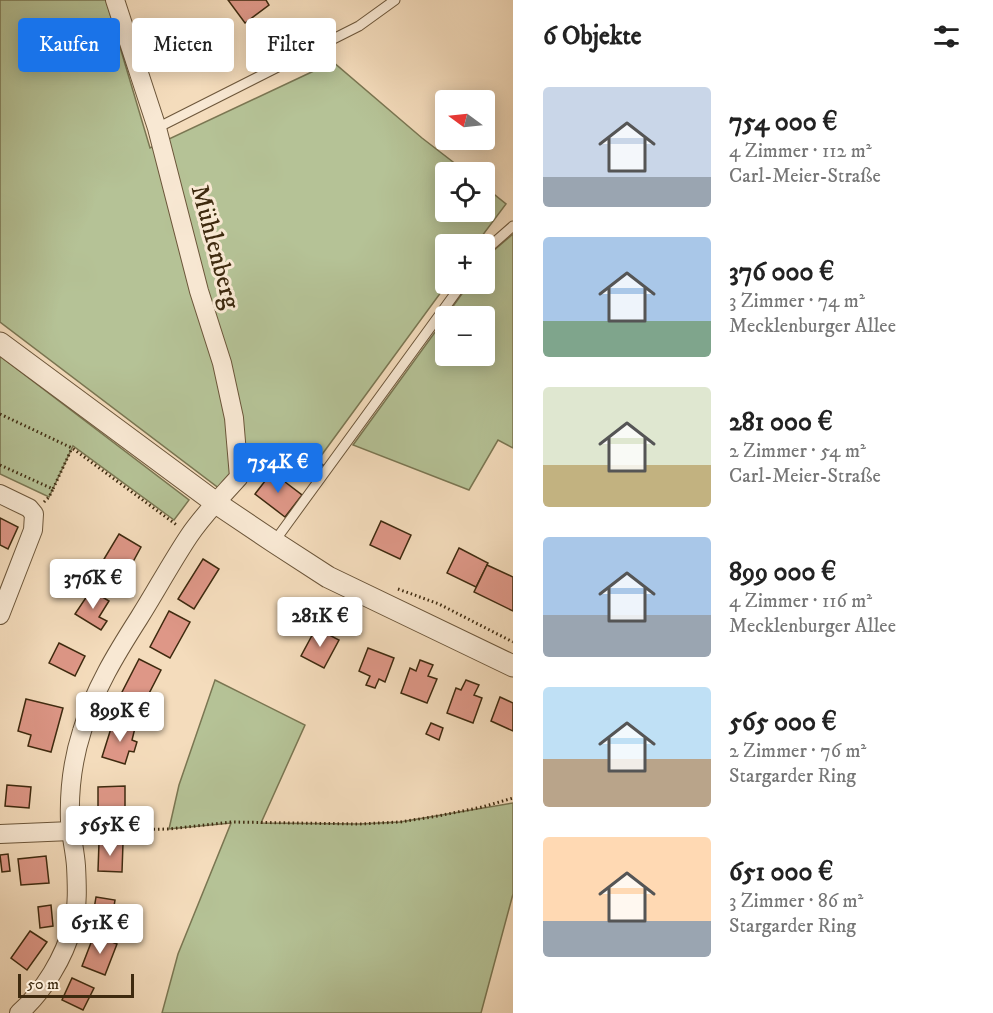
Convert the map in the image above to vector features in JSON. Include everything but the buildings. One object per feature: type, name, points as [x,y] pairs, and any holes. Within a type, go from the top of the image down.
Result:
[{"type":"street","name":"Mühlenberg","points":[[19,1013],[37,995],[56,966],[67,944],[73,924],[76,866],[71,831],[73,771],[81,733],[99,685],[190,534],[239,477],[234,418],[222,363],[199,291],[157,128],[116,0]]},
{"type":"street","points":[[0,343],[216,503],[328,577],[513,666]]},
{"type":"street","points":[[0,494],[29,508],[34,514],[33,530],[0,615]]},
{"type":"street","points":[[0,834],[71,831]]},
{"type":"lane","points":[[157,128],[359,26],[395,0]]},
{"type":"lane","points":[[495,242],[513,226]]},
{"type":"lane","points":[[274,542],[455,294]]},
{"type":"path","points":[[0,415],[72,448],[172,521]]},
{"type":"path","points":[[0,465],[53,489],[72,448]]},
{"type":"path","points":[[71,831],[169,829],[231,822],[359,824],[400,822],[482,807],[513,798]]},
{"type":"green space","points":[[0,0],[106,0],[111,18],[18,18],[18,72],[120,72],[120,47],[150,148],[312,72],[336,72],[336,65],[435,150],[453,162],[435,162],[435,222],[492,222],[484,234],[435,234],[435,294],[440,294],[304,479],[281,471],[245,448],[224,492],[0,322]]},
{"type":"green space","points":[[495,195],[506,204],[495,219]]},
{"type":"green space","points":[[513,234],[513,448],[498,440],[469,490],[353,445],[435,332],[435,366],[495,366],[495,306],[453,306],[462,294],[495,294],[495,249]]},
{"type":"green space","points":[[0,356],[189,500],[174,520],[73,446],[49,497],[0,474]]},
{"type":"green space","points":[[215,680],[305,725],[261,823],[400,822],[513,803],[513,894],[481,1013],[162,1013],[178,954],[231,823],[169,829],[179,785]]}]
